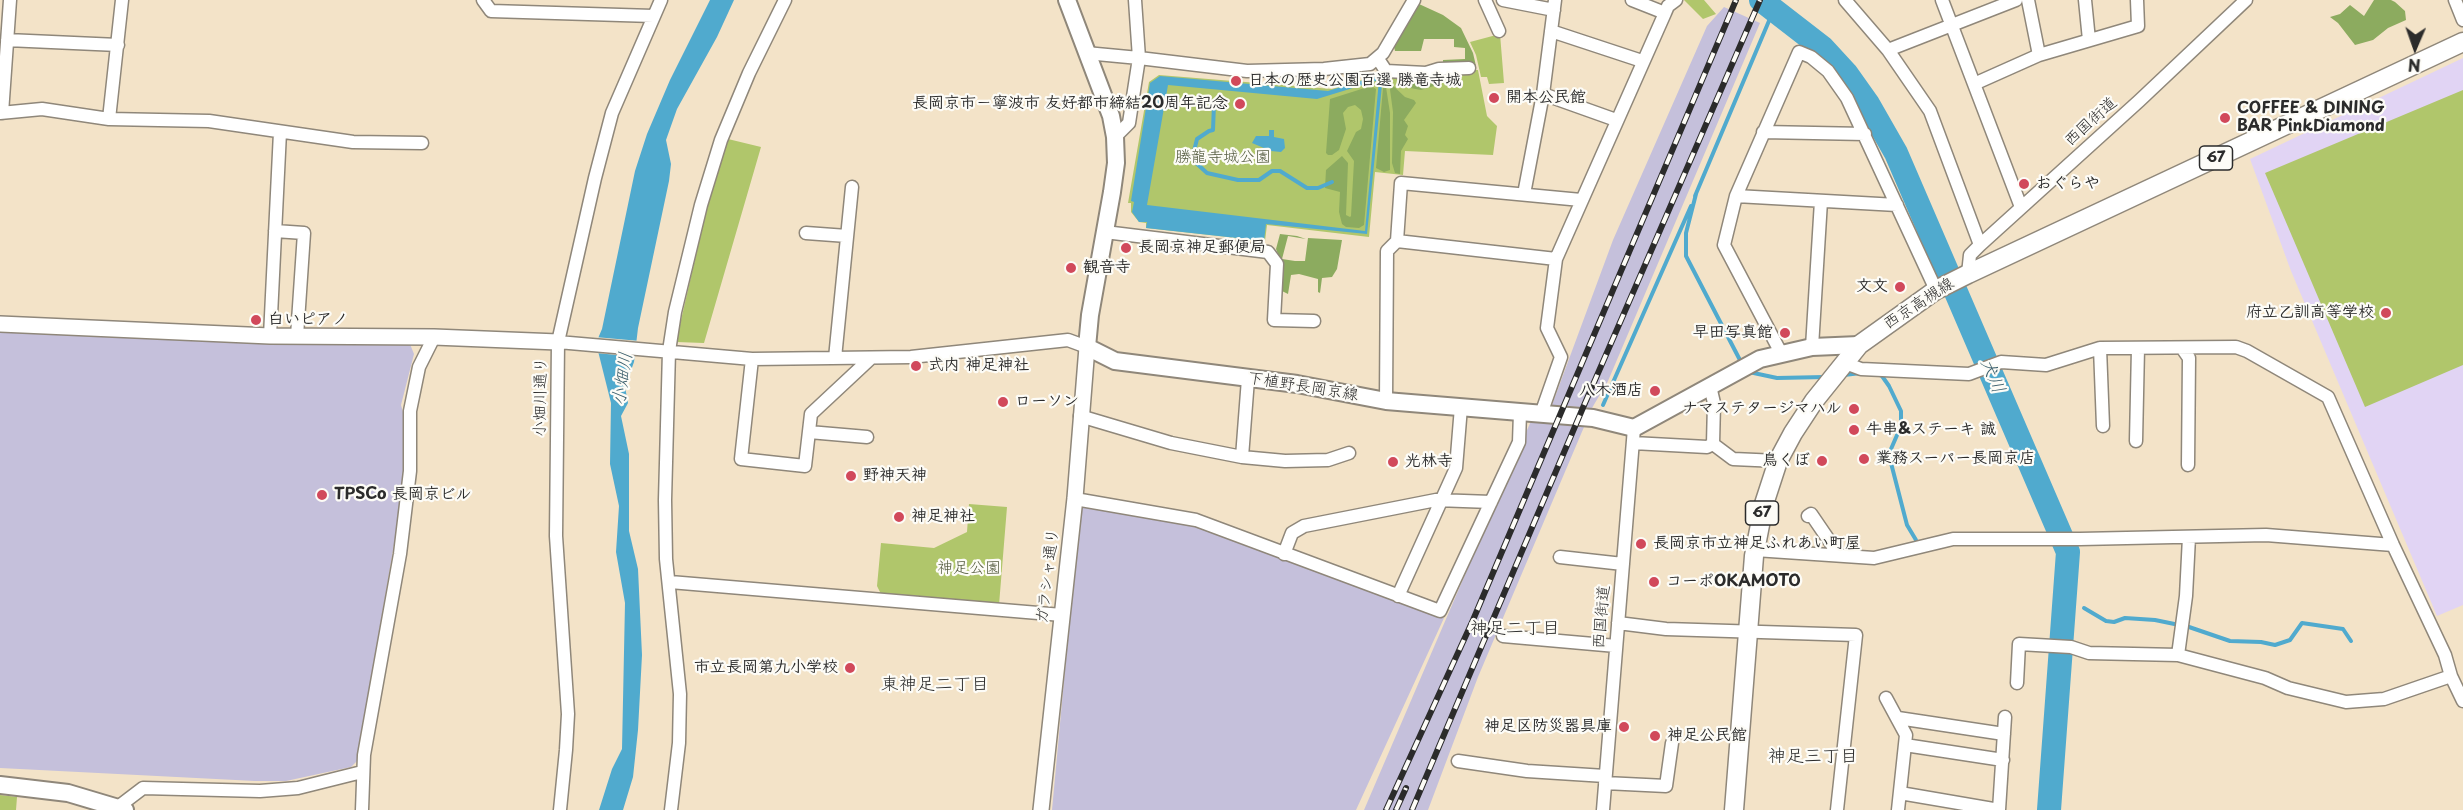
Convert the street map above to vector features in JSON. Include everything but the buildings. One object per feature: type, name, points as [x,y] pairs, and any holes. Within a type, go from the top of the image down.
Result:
[{"type":"main road","points":[[1067,0],[1108,107],[1115,137],[1116,163],[1090,315],[1087,347]]},
{"type":"main road","name":"西京高槻線","points":[[1734,810],[1755,550],[1764,504],[1778,461],[1793,433],[1814,401],[1859,345],[1951,282],[2463,42]]},
{"type":"main road","points":[[1633,435],[1710,386],[1760,359],[1812,347],[1859,345]]},
{"type":"main road","name":"下植野長岡京線","points":[[1087,347],[1115,361],[1297,384],[1386,401],[1593,418],[1633,435]]},
{"type":"main road","points":[[0,785],[68,793],[121,808]]},
{"type":"street","points":[[10,0],[1,113],[42,109],[109,119],[209,121],[353,142],[422,143]]},
{"type":"street","points":[[109,119],[122,0]]},
{"type":"street","points":[[483,0],[491,11],[653,16]]},
{"type":"street","name":"小畑川通り","points":[[560,810],[568,714],[556,536],[558,342],[612,113],[662,0]]},
{"type":"street","points":[[671,810],[679,742],[680,694],[666,559],[666,351],[698,215],[721,140],[749,74],[785,0]]},
{"type":"street","points":[[1115,137],[1129,123],[1139,58],[1135,0]]},
{"type":"street","points":[[1086,53],[1247,71],[1342,68],[1365,65],[1378,59],[1414,0]]},
{"type":"street","points":[[1485,0],[1499,31]]},
{"type":"street","points":[[1503,0],[1554,5],[1543,94],[1524,194]]},
{"type":"street","points":[[1632,0],[1665,13]]},
{"type":"street","points":[[1541,414],[1561,357],[1546,328],[1556,259],[1642,61],[1668,6],[1676,0]]},
{"type":"street","points":[[1845,0],[1888,50],[1930,111],[1980,245]]},
{"type":"street","points":[[1942,0],[2021,207]]},
{"type":"street","points":[[1888,50],[2016,0]]},
{"type":"street","points":[[2028,0],[2039,55]]},
{"type":"street","points":[[2085,0],[2089,40]]},
{"type":"street","points":[[1974,84],[2039,55],[2138,26],[2137,0]]},
{"type":"street","name":"西国街道","points":[[1951,282],[1980,245],[2132,108],[2246,0]]},
{"type":"street","points":[[2455,0],[2463,20]]},
{"type":"street","points":[[1551,31],[1642,61]]},
{"type":"street","points":[[7,40],[118,45]]},
{"type":"street","points":[[1781,353],[1724,245],[1737,195],[1799,52],[1811,57],[1828,71],[1847,98],[1897,205],[1951,282]]},
{"type":"street","points":[[1378,59],[1386,71],[1426,73],[1439,69],[1469,68]]},
{"type":"street","points":[[1543,94],[1616,120]]},
{"type":"street","points":[[270,336],[280,132]]},
{"type":"street","points":[[1763,132],[1865,134]]},
{"type":"street","points":[[1386,401],[1387,251],[1397,241],[1401,183],[1581,200]]},
{"type":"street","points":[[835,358],[852,187]]},
{"type":"street","points":[[1737,195],[1897,205]]},
{"type":"street","points":[[1812,347],[1821,201]]},
{"type":"street","points":[[275,231],[304,233],[297,336]]},
{"type":"street","points":[[1105,232],[1268,252],[1277,264],[1274,320],[1314,321]]},
{"type":"street","points":[[806,233],[847,236]]},
{"type":"street","points":[[1397,241],[1556,259]]},
{"type":"street","points":[[0,324],[270,336],[434,337],[558,342],[752,359],[911,357],[1068,340],[1087,347]]},
{"type":"street","points":[[362,810],[362,772],[400,554],[410,471],[410,411],[419,367],[434,337]]},
{"type":"street","name":"ガラシャ通り","points":[[1041,810],[1075,499],[1087,347]]},
{"type":"street","points":[[1845,363],[1861,369],[1969,374],[1996,363],[2046,365],[2100,348],[2236,347],[2244,349],[2328,397],[2393,545],[2445,655],[2451,676],[2463,701]]},
{"type":"street","points":[[2100,348],[2103,426]]},
{"type":"street","points":[[2136,441],[2138,348]]},
{"type":"street","points":[[2182,348],[2189,358],[2188,465]]},
{"type":"street","points":[[752,359],[741,459],[805,466],[811,414],[871,358]]},
{"type":"street","points":[[1242,457],[1248,379]]},
{"type":"street","points":[[1710,386],[1714,403],[1713,444]]},
{"type":"street","points":[[1398,596],[1456,468],[1461,407]]},
{"type":"street","points":[[1075,499],[1196,520],[1440,611],[1519,442],[1520,412]]},
{"type":"street","points":[[1080,416],[1171,443],[1242,457],[1285,461],[1328,460],[1349,453]]},
{"type":"street","points":[[809,432],[867,437]]},
{"type":"street","points":[[1633,435],[1707,447],[1713,444]]},
{"type":"street","name":"西国街道","points":[[1603,810],[1633,435]]},
{"type":"street","points":[[1713,444],[1733,459],[1778,461]]},
{"type":"street","points":[[1284,554],[1292,533],[1304,526],[1442,500],[1491,502]]},
{"type":"street","points":[[1808,516],[1811,514],[1839,555]]},
{"type":"street","points":[[1755,550],[1875,558],[1953,539],[2266,535],[2393,545]]},
{"type":"street","points":[[2178,656],[2189,537]]},
{"type":"street","points":[[1560,557],[1623,564]]},
{"type":"street","points":[[670,582],[1062,615]]},
{"type":"street","points":[[1618,623],[1666,629],[1856,635],[1837,810]]},
{"type":"street","points":[[1503,636],[1616,646]]},
{"type":"street","points":[[2017,683],[2019,644],[2070,647],[2089,653],[2178,656],[2265,678],[2288,688],[2346,702],[2384,699],[2451,676]]},
{"type":"street","points":[[1887,698],[1906,735],[1898,810]]},
{"type":"street","points":[[1900,793],[1999,810],[2005,717]]},
{"type":"street","points":[[1898,718],[2004,734]]},
{"type":"street","points":[[1458,761],[1666,786],[1672,743]]},
{"type":"street","points":[[1905,745],[2003,760]]},
{"type":"street","points":[[121,808],[143,788],[260,791],[298,788],[362,772]]},
{"type":"shaded area","points":[[1724,7],[1760,23],[1608,381],[1592,408],[1552,405],[1613,240],[1707,26]]},
{"type":"shaded area","name":"府立乙訓高等学校","points":[[2463,58],[2463,605],[2437,616],[2291,271],[2250,159]]},
{"type":"shaded area","points":[[0,329],[258,343],[410,344],[414,354],[401,405],[406,423],[406,474],[357,761],[351,767],[286,781],[0,768]]},
{"type":"shaded area","points":[[1531,421],[1584,427],[1478,677],[1428,810],[1364,810]]},
{"type":"shaded area","points":[[1086,504],[1194,525],[1444,618],[1356,810],[1052,810],[1080,508]]},
{"type":"green space","points":[[1684,0],[1704,0],[1716,14],[1703,19]]},
{"type":"green space","points":[[2374,0],[2395,2],[2405,11],[2406,20],[2388,28],[2373,40],[2355,45],[2338,23],[2330,17],[2340,14],[2350,5],[2364,16]]},
{"type":"green space","points":[[1419,4],[1443,15],[1461,28],[1473,53],[1476,66],[1443,65],[1443,60],[1465,59],[1465,48],[1454,47],[1454,39],[1424,39],[1421,51],[1395,51],[1394,47]]},
{"type":"green space","points":[[1500,34],[1504,83],[1489,84],[1487,77],[1481,77],[1476,55],[1470,42]]},
{"type":"green space","name":"勝龍寺城公園","points":[[1478,70],[1487,116],[1497,126],[1493,155],[1405,151],[1403,175],[1375,172],[1369,237],[1267,225],[1265,241],[1146,228],[1146,223],[1139,222],[1131,212],[1131,203],[1128,203],[1149,82],[1159,75],[1332,89],[1380,74],[1425,78]]},
{"type":"green space","points":[[1456,72],[1459,75],[1455,81],[1444,79],[1437,85],[1421,90],[1405,87],[1395,78],[1425,79]]},
{"type":"green space","points":[[1389,82],[1405,97],[1416,103],[1404,120],[1408,126],[1405,135],[1408,139],[1401,151],[1400,174],[1395,173],[1392,163],[1393,112]]},
{"type":"green space","points":[[1371,86],[1376,89],[1364,225],[1359,228],[1346,227],[1342,224],[1339,212],[1340,192],[1325,188],[1326,170],[1342,156],[1348,163],[1346,215],[1350,217],[1354,161],[1347,151],[1356,132],[1361,129],[1363,119],[1361,110],[1355,105],[1348,107],[1343,113],[1346,129],[1339,150],[1328,155],[1326,153],[1330,99]]},
{"type":"green space","points":[[1386,87],[1390,113],[1390,170],[1384,172],[1376,168],[1383,88]]},
{"type":"green space","name":"府立乙訓高等学校","points":[[2463,90],[2463,365],[2365,407],[2265,173]]},
{"type":"green space","points":[[728,139],[761,147],[704,343],[676,342],[706,211]]},
{"type":"green space","points":[[1280,234],[1306,239],[1288,236],[1282,259],[1295,261],[1305,261],[1308,238],[1342,240],[1337,269],[1332,277],[1322,278],[1320,293],[1318,292],[1318,279],[1299,274],[1291,275],[1288,294],[1282,291],[1282,264],[1276,249]]},
{"type":"green space","name":"神足公園","points":[[969,504],[1007,507],[999,605],[882,596],[877,586],[881,543],[934,548],[967,532]]},
{"type":"green space","points":[[0,795],[17,797],[16,810],[0,810]]},
{"type":"water","name":"小畑川","points":[[710,0],[734,0],[717,37],[677,109],[666,140],[671,164],[669,181],[638,328],[634,362],[625,387],[628,403],[621,416],[629,454],[629,531],[638,569],[642,655],[638,730],[633,777],[623,810],[599,810],[612,769],[622,749],[625,603],[616,552],[619,506],[610,464],[611,403],[596,343],[602,329],[635,171],[647,134],[670,80]]},
{"type":"water","points":[[1383,75],[1367,234],[1266,224],[1264,241],[1146,228],[1147,222],[1139,222],[1132,212],[1134,202],[1131,201],[1150,83],[1160,76],[1328,91]],"holes":[[[1379,80],[1365,231],[1147,205],[1168,85],[1317,99]]]},
{"type":"water","points":[[1269,130],[1274,130],[1274,137],[1284,139],[1285,148],[1281,152],[1271,151],[1252,143],[1256,136],[1269,136]]},
{"type":"pier","points":[[595,337],[640,341],[638,357],[596,353],[593,343]]},
{"type":"waterway","name":"犬川","points":[[1761,0],[1823,48],[1846,73],[1868,104],[1896,153],[2068,552],[2049,810]]},
{"type":"waterway","points":[[1695,196],[1774,9]]},
{"type":"waterway","points":[[1214,104],[1213,130],[1197,139],[1194,151],[1195,162],[1207,173],[1238,180],[1259,180],[1272,171],[1280,171],[1307,188],[1318,188],[1332,182]]},
{"type":"waterway","points":[[1696,194],[1686,233],[1686,256],[1742,364]]},
{"type":"waterway","points":[[1603,405],[1691,206]]},
{"type":"waterway","points":[[1749,372],[1777,378],[1825,377]]},
{"type":"waterway","points":[[1844,375],[1861,373]]},
{"type":"waterway","points":[[1877,374],[1882,376],[1889,386],[1901,411],[1901,426],[1891,449],[1891,463],[1907,525],[1916,540]]},
{"type":"waterway","points":[[2084,608],[2106,621],[2114,622],[2125,618],[2155,620],[2189,627],[2230,641],[2275,645],[2290,640],[2302,623],[2343,629],[2351,641]]},
{"type":"railway","points":[[1386,810],[1473,620],[1736,0]]},
{"type":"railway","points":[[1412,810],[1760,0]]},
{"type":"railway","points":[[1396,810],[1406,788]]},
{"type":"place","name":"日本の歴史公園百選 勝竜寺城","points":[[1236,81]]},
{"type":"place","name":"開本公民館","points":[[1494,98]]},
{"type":"place","name":"長岡京市－寧波市 友好都市締結20周年記念","points":[[1240,104]]},
{"type":"place","name":"COFFEE & DINING BAR PinkDiamond","points":[[2225,118]]},
{"type":"place","name":"おぐらや","points":[[2024,184]]},
{"type":"place","name":"長岡京神足郵便局","points":[[1126,248]]},
{"type":"place","name":"観音寺","points":[[1071,268]]},
{"type":"place","name":"文文","points":[[1900,287]]},
{"type":"place","name":"府立乙訓高等学校","points":[[2386,313]]},
{"type":"place","name":"白いピアノ","points":[[256,320]]},
{"type":"place","name":"早田写真館","points":[[1785,333]]},
{"type":"place","name":"式内 神足神社","points":[[916,366]]},
{"type":"place","name":"八木酒店","points":[[1655,391]]},
{"type":"place","name":"ローソン","points":[[1003,402]]},
{"type":"place","name":"ナマステタージマハル","points":[[1854,409]]},
{"type":"place","name":"牛串&ステーキ 誠","points":[[1854,430]]},
{"type":"place","name":"業務スーパー長岡京店","points":[[1864,459]]},
{"type":"place","name":"鳥くぼ","points":[[1822,461]]},
{"type":"place","name":"光林寺","points":[[1393,462]]},
{"type":"place","name":"野神天神","points":[[851,476]]},
{"type":"place","name":"TPSCo 長岡京ビル","points":[[322,495]]},
{"type":"place","name":"神足神社","points":[[899,517]]},
{"type":"place","name":"長岡京市立神足ふれあい町屋","points":[[1641,544]]},
{"type":"place","name":"コーポOKAMOTO","points":[[1654,582]]},
{"type":"place","name":"市立長岡第九小学校","points":[[850,668]]},
{"type":"place","name":"神足区防災器具庫","points":[[1624,727]]},
{"type":"place","name":"神足公民館","points":[[1655,736]]},
{"type":"district","name":"神足二丁目","points":[[1515,629]]},
{"type":"district","name":"東神足二丁目","points":[[935,685]]},
{"type":"district","name":"神足三丁目","points":[[1813,757]]}]
